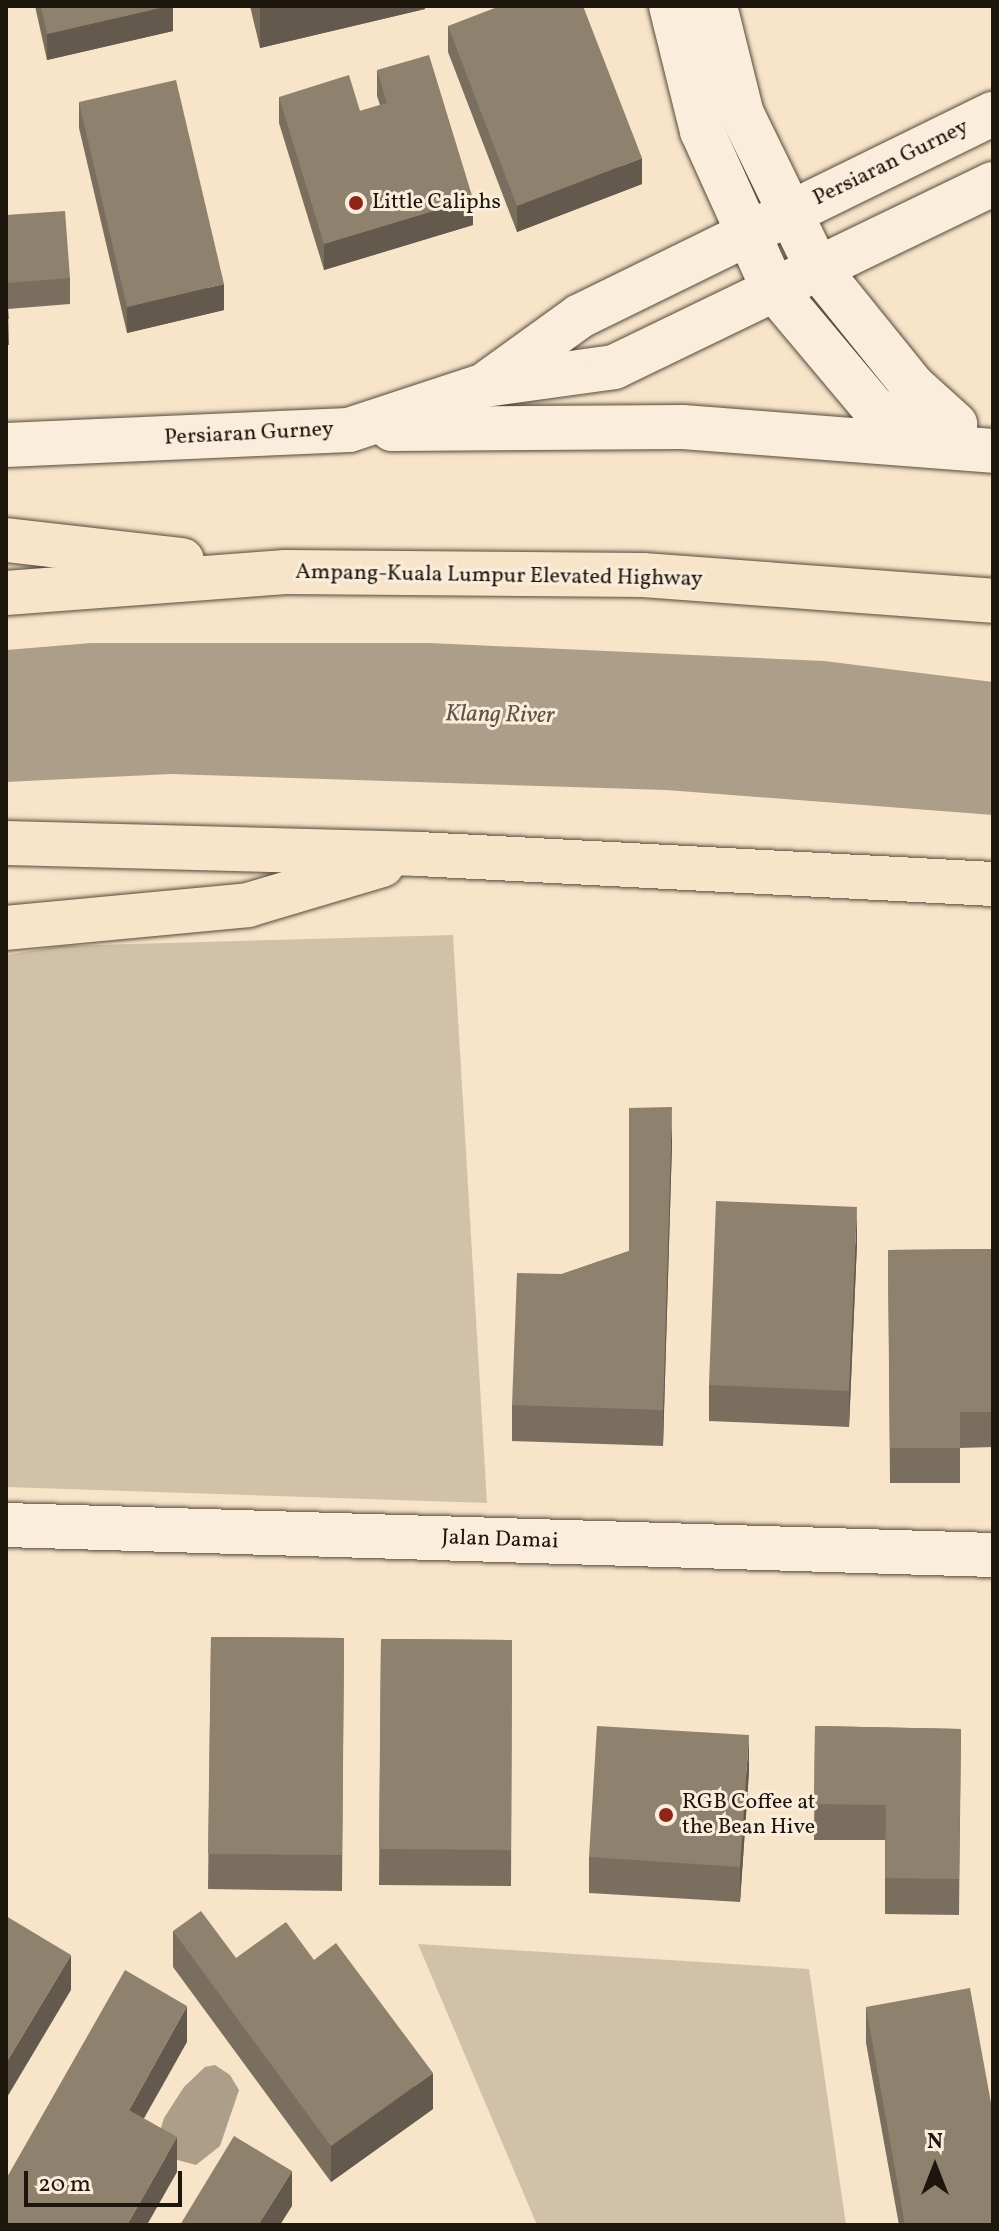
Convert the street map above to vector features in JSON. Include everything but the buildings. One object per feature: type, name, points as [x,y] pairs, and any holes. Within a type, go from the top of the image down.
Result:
[{"type":"highway","points":[[6,540],[285,572]]},
{"type":"highway","name":"Ampang-Kuala Lumpur Elevated Highway","points":[[6,593],[285,572],[643,575],[993,601]]},
{"type":"highway","points":[[6,843],[419,854],[993,884]]},
{"type":"highway","points":[[6,928],[248,905],[419,854]]},
{"type":"street","points":[[671,6],[702,131],[773,288],[877,412],[974,430]]},
{"type":"street","points":[[715,6],[742,114],[816,266],[913,386],[974,430]]},
{"type":"street","name":"Persiaran Gurney","points":[[6,445],[349,430],[485,385],[580,316],[993,114]]},
{"type":"street","points":[[485,385],[614,367],[816,266],[993,184]]},
{"type":"street","points":[[349,430],[683,427],[993,451]]},
{"type":"street","name":"Jalan Damai","points":[[6,1525],[993,1555]]},
{"type":"shaded area","points":[[453,935],[487,1503],[6,1487],[6,955],[61,946]]},
{"type":"shaded area","points":[[418,1944],[809,1969],[846,2225],[537,2225]]},
{"type":"water","name":"Klang River","points":[[91,643],[429,643],[824,661],[993,682],[993,815],[666,790],[171,774],[6,782],[6,650]]},
{"type":"water","points":[[215,2065],[230,2075],[239,2090],[220,2146],[196,2165],[170,2158],[157,2141],[164,2118],[184,2087],[205,2067]]},
{"type":"place","name":"Little Caliphs","points":[[356,203]]},
{"type":"place","name":"RGB Coffee at the Bean Hive","points":[[666,1815]]}]
